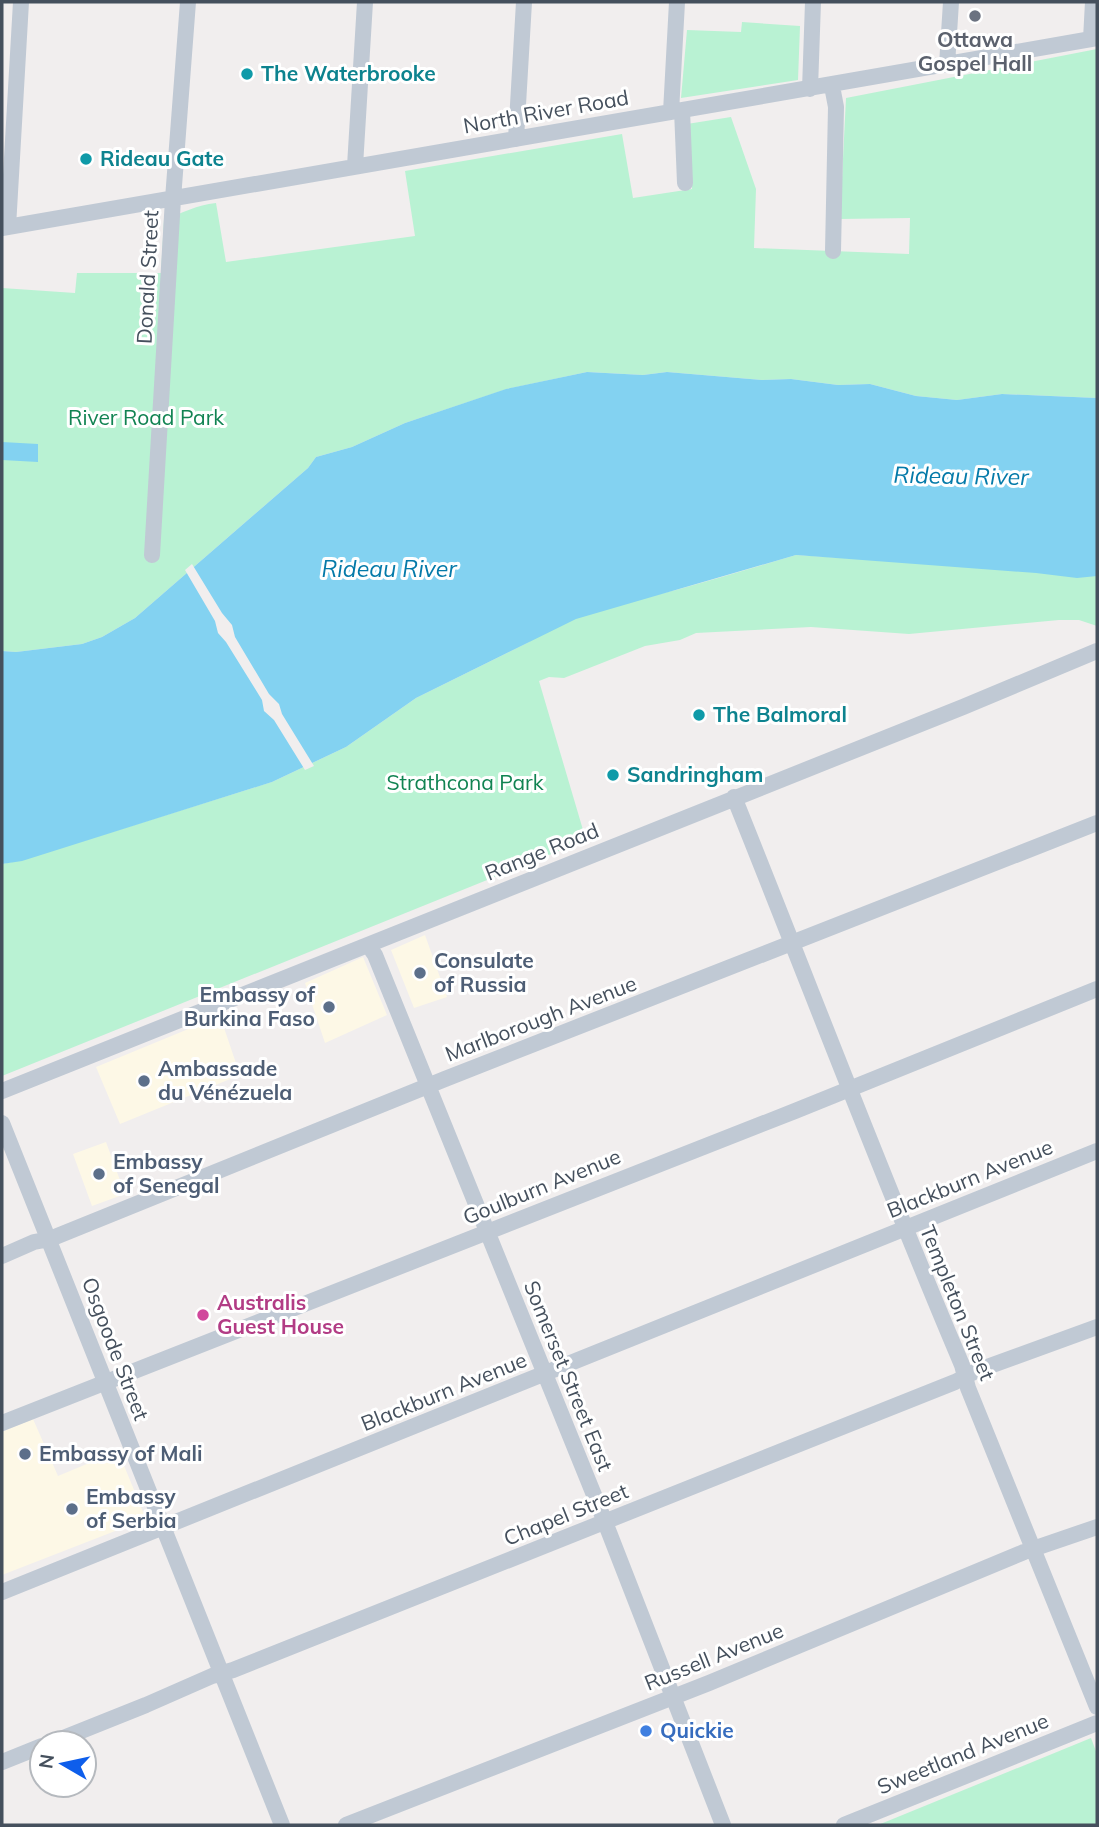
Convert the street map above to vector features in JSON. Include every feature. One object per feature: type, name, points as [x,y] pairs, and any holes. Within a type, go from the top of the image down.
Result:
[{"type":"street","points":[[5,228],[20,2]]},
{"type":"street","name":"Donald Street","points":[[152,555],[173,199],[188,2]]},
{"type":"street","points":[[355,166],[365,2]]},
{"type":"street","points":[[516,139],[524,2]]},
{"type":"street","points":[[677,2],[676,111],[685,183]]},
{"type":"street","points":[[810,89],[813,2]]},
{"type":"street","points":[[947,65],[951,2]]},
{"type":"street","points":[[1093,2],[1094,38]]},
{"type":"street","name":"North River Road","points":[[5,228],[832,86],[1094,38]]},
{"type":"street","points":[[832,86],[836,107],[833,251]]},
{"type":"street","name":"Range Road","points":[[2,1091],[1097,651]]},
{"type":"street","name":"Templeton Street","points":[[734,797],[794,943],[903,1228],[962,1365],[1097,1707]]},
{"type":"street","name":"Marlborough Avenue","points":[[2,1256],[34,1242],[50,1240],[427,1087],[1097,823]]},
{"type":"street","name":"Somerset Street East","points":[[368,945],[375,955],[605,1522],[723,1825]]},
{"type":"street","name":"Goulburn Avenue","points":[[2,1423],[1097,989]]},
{"type":"street","name":"Osgoode Street","points":[[2,1123],[282,1825]]},
{"type":"street","name":"Blackburn Avenue","points":[[2,1592],[1097,1152]]},
{"type":"street","name":"Chapel Street","points":[[85,1729],[965,1378],[976,1371],[1097,1327]]},
{"type":"street","name":"Russell Avenue","points":[[346,1825],[673,1697],[1034,1549],[1097,1527]]},
{"type":"street","name":"Sweetland Avenue","points":[[844,1825],[1097,1723]]},
{"type":"street","points":[[2,1762],[28,1752]]},
{"type":"shaded area","name":"Consulate of Russia","points":[[425,935],[447,997],[414,1008],[391,950]]},
{"type":"shaded area","points":[[363,957],[387,1015],[325,1043],[305,983]]},
{"type":"shaded area","points":[[220,1016],[240,1075],[120,1124],[96,1067]]},
{"type":"shaded area","name":"Embassy of Senegal","points":[[106,1142],[125,1194],[92,1206],[73,1154]]},
{"type":"shaded area","name":"Embassy of Serbia","points":[[33,1419],[58,1476],[118,1451],[146,1519],[2,1575],[2,1432]]},
{"type":"green space","points":[[742,22],[800,26],[798,80],[681,98],[687,30],[741,32]]},
{"type":"green space","name":"River Road Park","points":[[1097,49],[1097,398],[1002,394],[957,400],[916,396],[870,384],[838,385],[791,379],[762,380],[667,372],[643,375],[587,372],[507,389],[405,423],[352,447],[316,457],[308,468],[135,618],[102,637],[82,644],[16,652],[2,651],[2,288],[75,293],[77,273],[161,273],[164,219],[216,203],[226,262],[415,236],[405,171],[622,134],[633,198],[692,189],[687,124],[731,117],[756,189],[754,248],[909,254],[910,218],[840,219],[846,98]]},
{"type":"green space","name":"Strathcona Park","points":[[796,555],[1097,574],[1097,626],[1079,620],[1059,620],[909,634],[811,627],[696,633],[680,640],[645,646],[564,678],[549,677],[539,681],[586,840],[2,1076],[2,864],[272,782],[346,747],[416,698],[578,615]]},
{"type":"green space","points":[[1091,1738],[1097,1754],[1097,1825],[878,1825]]},
{"type":"water","name":"Rideau River","points":[[587,372],[643,375],[667,372],[762,380],[791,379],[838,385],[870,384],[916,396],[957,400],[1002,394],[1097,398],[1097,576],[1077,578],[796,555],[576,619],[416,698],[346,747],[272,782],[22,861],[2,864],[2,651],[16,652],[82,644],[102,637],[135,618],[308,468],[316,457],[352,447],[405,423],[506,389]]},
{"type":"water","points":[[2,442],[38,444],[38,462],[2,460]]},
{"type":"pier","points":[[192,564],[232,625],[235,637],[269,694],[279,704],[282,714],[314,766],[305,770],[274,720],[264,711],[262,700],[218,633],[215,621],[185,570]]},
{"type":"place","name":"Ottawa Gospel Hall","points":[[975,16]]},
{"type":"place","name":"The Waterbrooke","points":[[247,74]]},
{"type":"place","name":"Rideau Gate","points":[[86,159]]},
{"type":"place","name":"The Balmoral","points":[[699,715]]},
{"type":"place","name":"Sandringham","points":[[613,775]]},
{"type":"place","name":"Consulate of Russia","points":[[420,973]]},
{"type":"place","name":"Embassy of Burkina Faso","points":[[329,1007]]},
{"type":"place","name":"Ambassade du Vénézuela","points":[[144,1081]]},
{"type":"place","name":"Embassy of Senegal","points":[[99,1174]]},
{"type":"place","name":"Australis Guest House","points":[[203,1315]]},
{"type":"place","name":"Embassy of Mali","points":[[25,1454]]},
{"type":"place","name":"Embassy of Serbia","points":[[72,1509]]},
{"type":"place","name":"Quickie","points":[[646,1731]]}]
